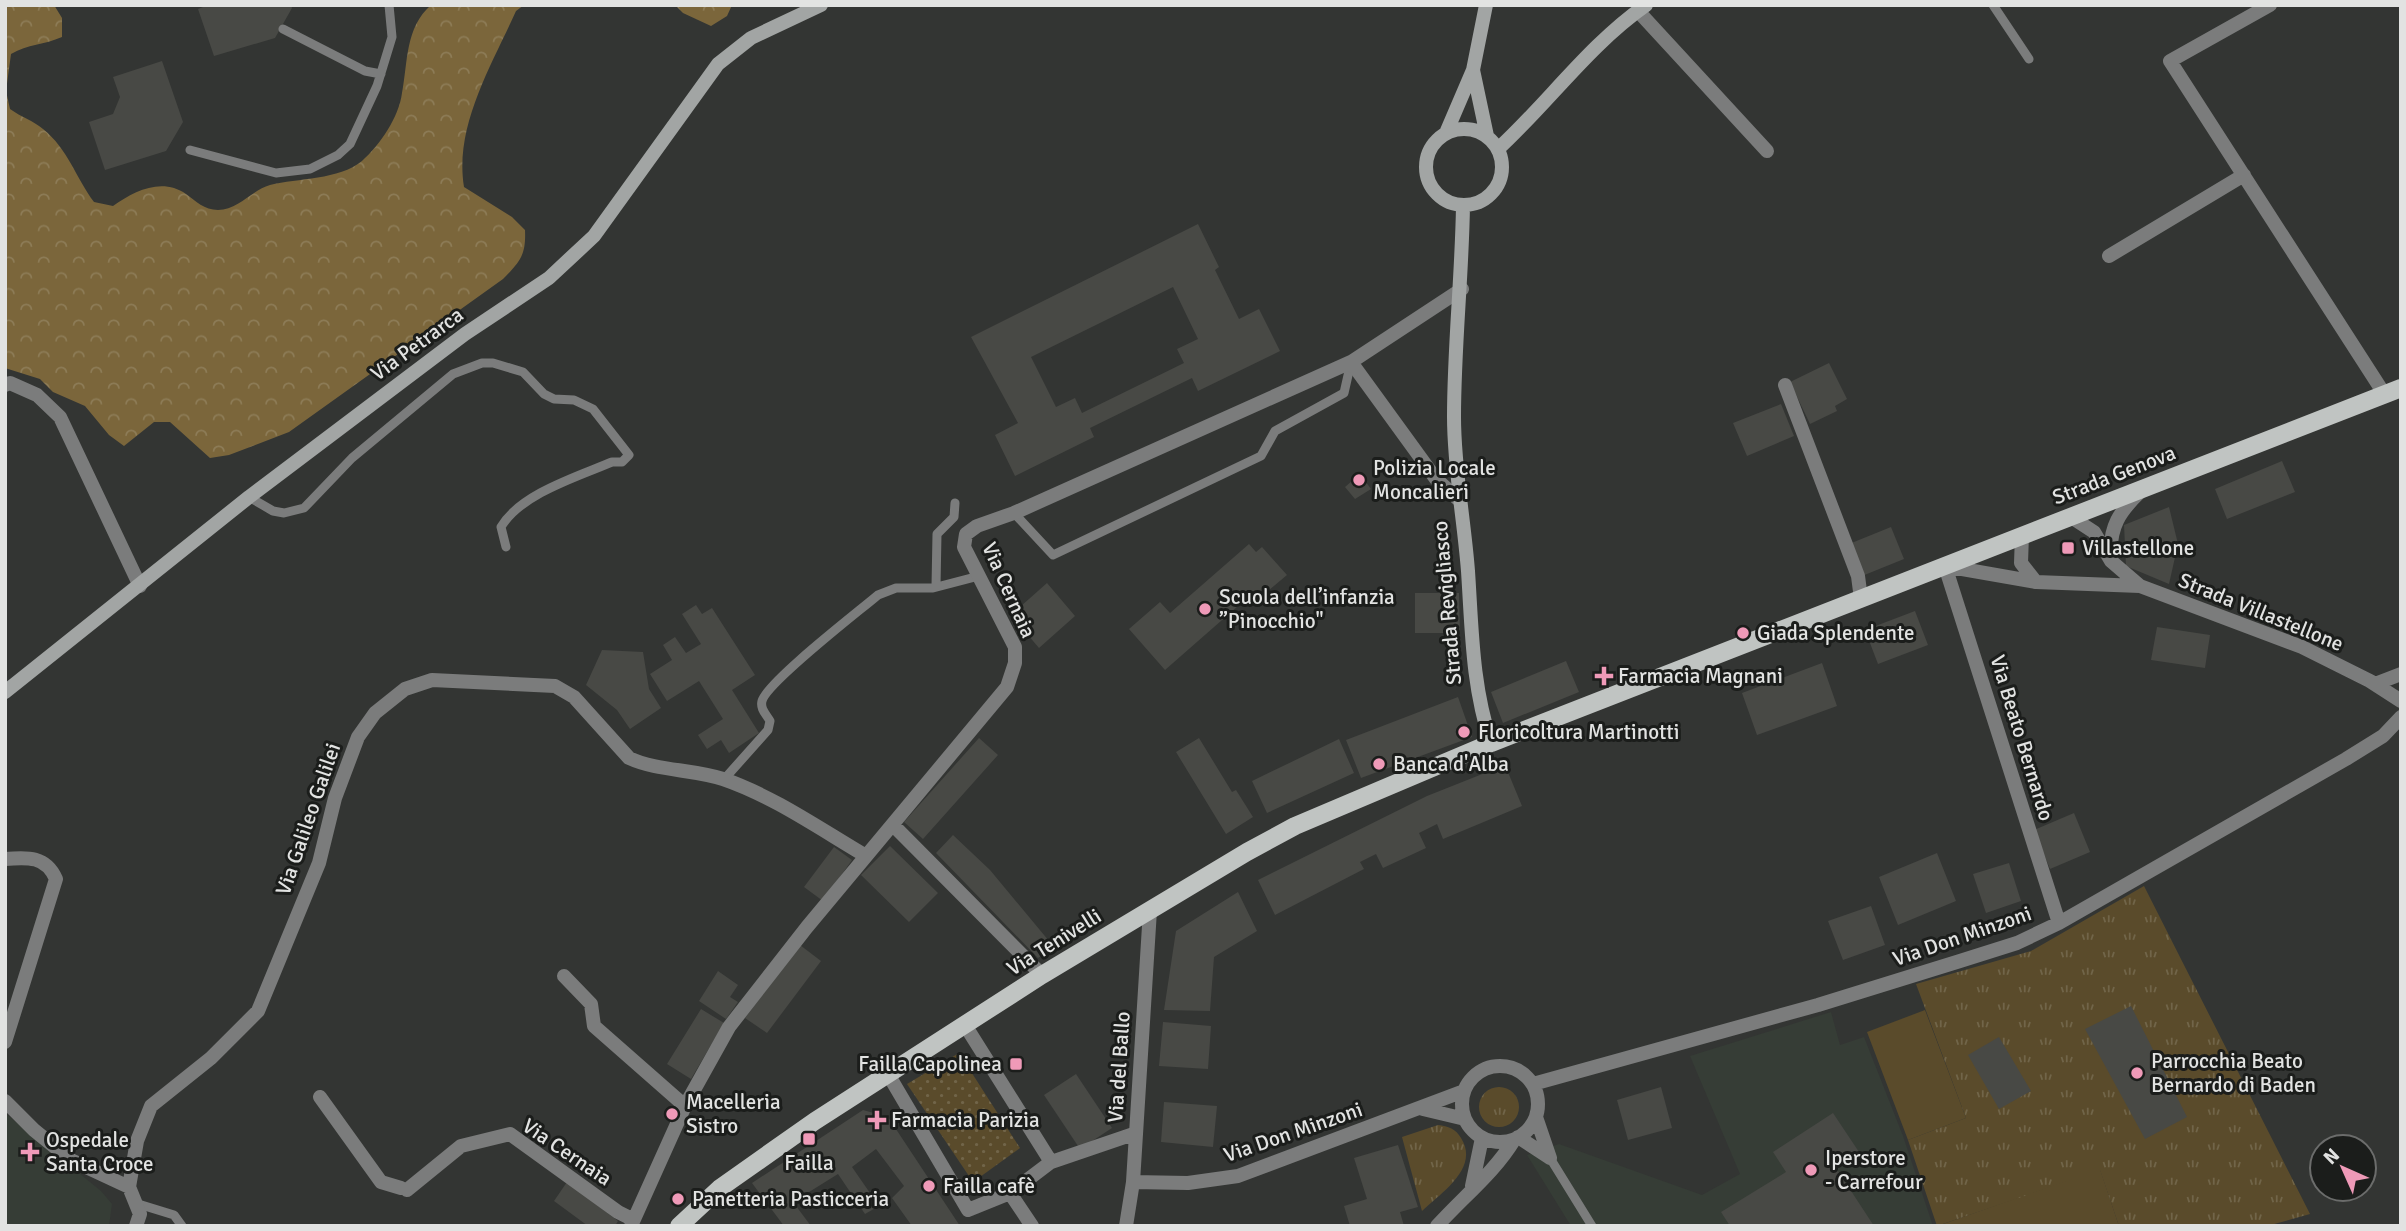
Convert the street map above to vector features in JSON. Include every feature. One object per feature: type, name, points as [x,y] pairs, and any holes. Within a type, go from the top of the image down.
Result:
[{"type":"main road","name":"Strada Genova","points":[[1487,745],[2393,392]]},
{"type":"main road","name":"Via Tenivelli","points":[[679,1226],[720,1188],[888,1074],[1042,975],[1150,910],[1295,827],[1487,745]]},
{"type":"street","name":"Via Petrarca","points":[[5,692],[249,497],[465,334],[549,278],[594,236],[718,64],[751,38],[821,5]]},
{"type":"street","points":[[1446,133],[1467,128],[1487,136],[1498,149],[1503,171],[1500,182],[1485,200],[1463,205],[1439,197],[1426,176],[1429,151],[1446,133],[1473,71],[1486,5]]},
{"type":"street","name":"Strada Genova","points":[[2270,5],[2170,61],[2244,175],[2393,392]]},
{"type":"street","points":[[1498,149],[1530,120],[1569,72],[1642,8],[1767,151]]},
{"type":"street","points":[[1473,71],[1487,136]]},
{"type":"street","points":[[2109,256],[2244,175]]},
{"type":"street","name":"Strada Revigliasco","points":[[1463,205],[1462,289],[1454,417],[1458,499],[1467,557],[1476,690],[1487,745]]},
{"type":"street","name":"Via Cernaia","points":[[320,1097],[381,1182],[404,1189],[461,1146],[510,1134],[632,1222],[685,1106],[729,1027],[866,856],[1007,687],[1015,647],[964,547],[967,534],[977,526],[1014,513],[1351,362],[1462,289]]},
{"type":"street","points":[[1351,362],[1436,479],[1458,499]]},
{"type":"street","points":[[5,384],[18,386],[37,395],[60,417],[140,586]]},
{"type":"street","points":[[1785,385],[1858,576],[1861,599]]},
{"type":"street","points":[[2111,561],[2110,541],[2115,522],[2145,487]]},
{"type":"street","name":"Strada Villastellone","points":[[2071,517],[2094,532],[2111,561],[2140,586]]},
{"type":"street","points":[[2022,535],[2021,563],[2036,582]]},
{"type":"street","name":"Strada Villastellone","points":[[1945,566],[2036,582],[2140,586],[2302,647],[2375,684],[2401,701]]},
{"type":"street","name":"Via Beato Bernardo","points":[[1945,566],[2059,923]]},
{"type":"street","points":[[2375,684],[2401,674]]},
{"type":"street","name":"Via Galileo Galilei","points":[[129,1187],[137,1141],[152,1106],[211,1058],[258,1011],[319,863],[335,798],[358,737],[375,713],[405,689],[432,680],[555,686],[574,697],[628,758],[640,763],[684,768],[726,778],[866,856]]},
{"type":"street","name":"Via Don Minzoni","points":[[1534,1084],[1934,970],[2017,943],[2059,923],[2346,759],[2383,736],[2401,717]]},
{"type":"street","points":[[893,825],[1042,975]]},
{"type":"street","points":[[5,859],[36,858],[50,867],[56,879],[5,1042]]},
{"type":"street","name":"Via del Ballo","points":[[1126,1226],[1133,1182],[1150,910]]},
{"type":"street","points":[[564,976],[591,1004],[594,1026],[685,1106]]},
{"type":"street","points":[[965,1025],[1051,1162]]},
{"type":"street","points":[[1465,1119],[1464,1091],[1479,1072],[1503,1065],[1525,1074],[1538,1094],[1536,1117],[1550,1157]]},
{"type":"street","points":[[888,1074],[968,1210],[1010,1193],[1051,1162],[1136,1133]]},
{"type":"street","name":"Via Don Minzoni","points":[[1133,1182],[1188,1183],[1238,1176],[1464,1091]]},
{"type":"street","points":[[5,1101],[34,1130],[71,1160],[129,1187],[139,1214],[136,1226]]},
{"type":"street","points":[[1422,1109],[1465,1119],[1482,1138],[1492,1141],[1516,1139],[1550,1157]]},
{"type":"street","points":[[1437,1226],[1472,1187],[1499,1164],[1516,1139],[1536,1117]]},
{"type":"street","points":[[1472,1187],[1482,1138]]},
{"type":"street","points":[[1010,1193],[1032,1226]]},
{"type":"lane","points":[[190,150],[276,173],[310,169],[338,155],[350,144],[381,74],[392,37],[389,5]]},
{"type":"lane","points":[[1993,5],[2029,59]]},
{"type":"lane","points":[[283,29],[365,71],[381,74]]},
{"type":"lane","points":[[1014,513],[1053,555],[1261,456],[1275,431],[1344,393],[1351,362]]},
{"type":"lane","points":[[249,497],[273,511],[284,513],[304,508],[352,458],[453,374],[493,363],[523,372],[544,394],[554,399],[574,400],[593,409],[629,455],[622,462],[612,462],[552,486],[506,518],[501,527],[506,547]]},
{"type":"lane","points":[[936,586],[937,534],[954,517],[955,503]]},
{"type":"lane","points":[[726,778],[768,730],[770,721],[762,708],[763,698],[782,678],[878,595],[896,588],[936,586],[979,576]]},
{"type":"lane","points":[[1550,1157],[1592,1226]]},
{"type":"lane","points":[[135,1203],[174,1215],[182,1226]]},
{"type":"shaded area","points":[[1831,1012],[1840,1045],[1864,1037],[1903,1136],[1933,1226],[1571,1226],[1527,1155],[1559,1144],[1702,1195],[1740,1174],[1690,1056]]},
{"type":"shaded area","name":"Ospedale Santa Croce","points":[[5,1113],[101,1191],[112,1204],[109,1226],[5,1226]]},
{"type":"green space","points":[[5,5],[54,5],[62,18],[62,37],[11,54],[6,91],[10,109],[52,137],[94,202],[113,206],[139,191],[158,186],[177,189],[204,207],[218,210],[232,207],[270,185],[342,172],[362,161],[382,139],[397,112],[412,35],[416,24],[431,5],[524,5],[516,11],[477,96],[462,164],[464,187],[512,217],[525,230],[525,245],[521,257],[503,279],[289,432],[229,455],[210,458],[170,422],[154,422],[124,446],[109,435],[85,406],[53,392],[40,379],[5,368]]},
{"type":"green space","points":[[675,5],[732,5],[727,16],[711,26],[683,13]]},
{"type":"green space","points":[[2144,886],[2310,1214],[2267,1226],[2119,1226],[2100,1170],[1937,1226],[1908,1140],[1966,1118],[1916,984],[2031,951]]},
{"type":"green space","points":[[1925,1010],[1966,1118],[1908,1140],[1867,1032]]},
{"type":"green space","points":[[959,1053],[1020,1148],[973,1182],[907,1084]]},
{"type":"green space","points":[[1499,1087],[1507,1088],[1513,1093],[1518,1099],[1518,1115],[1513,1121],[1507,1126],[1499,1127],[1491,1126],[1485,1121],[1480,1115],[1479,1107],[1480,1099],[1485,1093],[1491,1088]]},
{"type":"green space","points":[[1438,1125],[1451,1128],[1459,1135],[1466,1149],[1466,1160],[1456,1179],[1422,1211],[1402,1137]]},
{"type":"green space","points":[[2100,1169],[2119,1226],[1943,1224]]},
{"type":"building","points":[[208,5],[291,5],[292,8],[275,38],[214,56],[198,9]]},
{"type":"building","points":[[162,61],[183,122],[166,151],[105,170],[89,122],[113,114],[120,97],[113,77]]},
{"type":"building","points":[[1198,224],[1219,267],[1215,270],[1239,319],[1259,309],[1280,351],[1198,391],[1192,378],[1090,428],[1094,437],[1015,476],[995,435],[1018,423],[971,337]],"holes":[[[1173,287],[1198,339],[1177,349],[1184,363],[1082,413],[1075,398],[1056,407],[1031,357]]]},
{"type":"building","points":[[1829,363],[1847,399],[1835,406],[1837,411],[1810,424],[1790,382]]},
{"type":"building","points":[[1781,404],[1794,436],[1747,456],[1733,423]]},
{"type":"building","points":[[2282,461],[2295,492],[2227,519],[2215,489]]},
{"type":"building","name":"Polizia Locale Moncalieri","points":[[1360,474],[1371,489],[1355,499],[1345,487]]},
{"type":"building","points":[[2169,507],[2178,544],[2169,584],[2126,566],[2124,525]]},
{"type":"building","points":[[1891,527],[1904,559],[1862,576],[1849,544]]},
{"type":"building","name":"Scuola dell’infanzia ”Pinocchio\"","points":[[1249,544],[1256,552],[1262,547],[1287,575],[1251,605],[1246,599],[1165,670],[1129,629],[1160,602],[1170,613]]},
{"type":"building","points":[[1047,583],[1075,616],[1039,648],[1011,615]]},
{"type":"building","points":[[1415,593],[1459,593],[1460,633],[1415,633]]},
{"type":"building","points":[[696,605],[702,614],[712,608],[755,675],[732,690],[759,733],[729,753],[721,740],[707,749],[698,735],[723,719],[699,681],[667,701],[650,674],[672,660],[663,645],[675,637],[686,653],[701,644],[682,614]]},
{"type":"building","points":[[1915,611],[1928,645],[1878,664],[1865,630]]},
{"type":"building","points":[[2157,627],[2210,635],[2205,668],[2151,660]]},
{"type":"building","points":[[602,650],[643,652],[649,689],[661,708],[630,729],[617,710],[586,685]]},
{"type":"building","points":[[1566,661],[1579,692],[1503,723],[1491,692]]},
{"type":"building","points":[[1822,663],[1837,706],[1757,735],[1742,693]]},
{"type":"building","points":[[1458,697],[1472,737],[1361,778],[1346,740]]},
{"type":"building","points":[[979,738],[998,755],[923,839],[904,822]]},
{"type":"building","points":[[1199,738],[1232,792],[1236,790],[1253,817],[1226,834],[1176,752]]},
{"type":"building","points":[[1339,739],[1354,773],[1267,813],[1252,781]]},
{"type":"building","points":[[1505,765],[1522,806],[1443,839],[1437,824],[1419,833],[1426,848],[1383,868],[1376,854],[1360,862],[1364,869],[1275,915],[1258,880],[1427,796]]},
{"type":"building","points":[[2074,813],[2090,852],[2050,869],[2034,830]]},
{"type":"building","points":[[953,835],[990,870],[1054,947],[1038,958],[936,853]]},
{"type":"building","points":[[890,846],[938,893],[909,922],[861,875]]},
{"type":"building","points":[[834,847],[852,860],[823,901],[804,887]]},
{"type":"building","points":[[1937,853],[1956,901],[1898,925],[1879,877]]},
{"type":"building","points":[[2009,863],[2021,901],[1986,913],[1973,874]]},
{"type":"building","points":[[1238,892],[1257,931],[1214,957],[1210,1011],[1164,1010],[1176,931]]},
{"type":"building","points":[[1871,906],[1885,945],[1843,960],[1828,921]]},
{"type":"building","points":[[800,945],[821,961],[767,1033],[745,1018]]},
{"type":"building","points":[[718,971],[738,985],[730,997],[738,1002],[726,1019],[699,1001]]},
{"type":"building","name":"Parrocchia Beato Bernardo di Baden","points":[[2131,1006],[2187,1117],[2145,1139],[2085,1029]]},
{"type":"building","points":[[701,1009],[724,1023],[691,1079],[667,1064]]},
{"type":"building","points":[[1163,1022],[1211,1026],[1208,1069],[1159,1066]]},
{"type":"building","points":[[1999,1037],[2031,1091],[1999,1109],[1968,1055]]},
{"type":"building","points":[[1076,1074],[1112,1128],[1080,1149],[1044,1095]]},
{"type":"building","points":[[1661,1087],[1672,1128],[1628,1140],[1617,1100]]},
{"type":"building","points":[[1164,1102],[1217,1106],[1213,1147],[1161,1142]]},
{"type":"building","points":[[863,1110],[888,1117],[960,1226],[912,1226],[892,1198],[904,1186],[876,1149],[852,1167],[879,1206],[865,1214],[838,1174],[793,1202],[811,1226],[784,1226],[752,1183]]},
{"type":"building","name":"Iperstore - Carrefour","points":[[1833,1113],[1859,1152],[1836,1168],[1874,1226],[1730,1226],[1721,1212],[1786,1172],[1773,1152]]},
{"type":"building","points":[[1398,1145],[1418,1207],[1400,1212],[1404,1226],[1350,1226],[1344,1206],[1367,1199],[1354,1158]]},
{"type":"building","points":[[567,1182],[618,1221],[615,1226],[588,1226],[554,1201]]},
{"type":"place","name":"Polizia Locale Moncalieri","points":[[1359,480]]},
{"type":"place","name":"Villastellone","points":[[2068,548]]},
{"type":"place","name":"Scuola dell’infanzia ”Pinocchio\"","points":[[1205,609]]},
{"type":"place","name":"Giada Splendente","points":[[1743,633]]},
{"type":"place","name":"Farmacia Magnani","points":[[1604,676]]},
{"type":"place","name":"Floricoltura Martinotti","points":[[1464,732]]},
{"type":"place","name":"Banca d'Alba","points":[[1379,764]]},
{"type":"place","name":"Failla Capolinea","points":[[1016,1064]]},
{"type":"place","name":"Parrocchia Beato Bernardo di Baden","points":[[2137,1073]]},
{"type":"place","name":"Macelleria Sistro","points":[[672,1114]]},
{"type":"place","name":"Farmacia Parizia","points":[[877,1120]]},
{"type":"place","name":"Failla","points":[[809,1139]]},
{"type":"place","name":"Ospedale Santa Croce","points":[[30,1152]]},
{"type":"place","name":"Iperstore - Carrefour","points":[[1811,1170]]},
{"type":"place","name":"Failla cafè","points":[[929,1186]]},
{"type":"place","name":"Panetteria Pasticceria","points":[[678,1199]]}]
